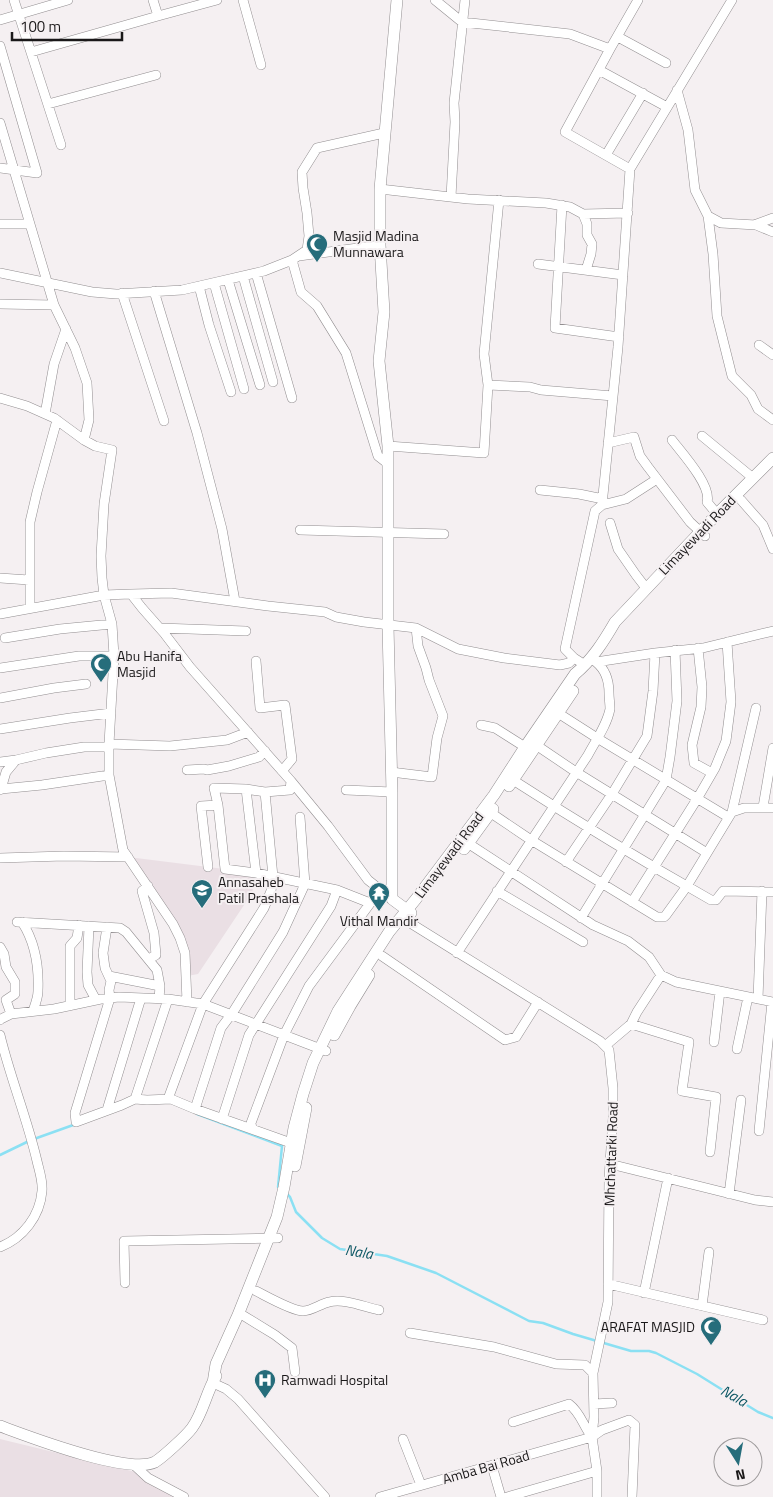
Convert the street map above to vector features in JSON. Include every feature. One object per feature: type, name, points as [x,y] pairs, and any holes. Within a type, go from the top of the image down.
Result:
[{"type":"street","points":[[14,0],[61,145]]},
{"type":"street","points":[[0,20],[68,0]]},
{"type":"street","points":[[154,0],[158,16]]},
{"type":"street","points":[[30,52],[201,2],[217,0]]},
{"type":"street","points":[[243,0],[260,65]]},
{"type":"street","points":[[392,899],[392,792],[388,626],[388,446],[379,361],[384,312],[380,245],[380,190],[397,0]]},
{"type":"street","points":[[435,0],[462,22],[570,34],[610,49]]},
{"type":"street","points":[[451,197],[455,122],[454,103],[465,0]]},
{"type":"street","points":[[630,169],[565,132],[638,0]]},
{"type":"street","points":[[457,953],[576,772],[604,727],[610,709],[608,677],[604,668],[591,662],[574,658],[565,650],[595,511],[603,502],[619,338],[630,169],[732,0]]},
{"type":"street","points":[[618,37],[666,63]]},
{"type":"street","points":[[0,46],[37,173],[0,168]]},
{"type":"street","points":[[599,70],[667,107]]},
{"type":"street","points":[[48,104],[156,75]]},
{"type":"street","points":[[677,90],[688,130],[695,190],[708,216],[713,254],[717,316],[732,376],[751,395],[758,409],[773,420]]},
{"type":"street","points":[[606,155],[643,93]]},
{"type":"street","points":[[0,123],[2,139],[14,170],[54,305],[75,348],[87,383],[89,420],[84,440]]},
{"type":"street","points":[[0,273],[92,292],[122,293],[182,290],[256,273],[294,258],[307,250],[309,236],[308,213],[302,172],[317,148],[384,133]]},
{"type":"street","points":[[380,190],[546,203],[562,205],[584,214],[628,213]]},
{"type":"street","points":[[388,446],[484,453],[488,385],[484,354],[499,200]]},
{"type":"street","points":[[562,205],[556,328],[619,338]]},
{"type":"street","points":[[584,214],[587,224],[587,235],[592,244],[586,270]]},
{"type":"street","points":[[708,216],[721,223],[754,225],[773,232]]},
{"type":"street","points":[[754,225],[773,218]]},
{"type":"street","points":[[0,224],[30,224]]},
{"type":"street","points":[[294,258],[380,245]]},
{"type":"street","points":[[294,258],[301,292],[318,306],[346,353],[378,456],[387,463]]},
{"type":"street","points":[[538,264],[623,275]]},
{"type":"street","points":[[256,273],[292,398]]},
{"type":"street","points":[[243,276],[273,382]]},
{"type":"street","points":[[228,280],[260,385]]},
{"type":"street","points":[[214,283],[244,389]]},
{"type":"street","points":[[200,286],[209,325],[231,392]]},
{"type":"street","points":[[154,292],[198,433],[222,529],[235,601]]},
{"type":"street","points":[[122,293],[164,421]]},
{"type":"street","points":[[0,304],[54,305]]},
{"type":"street","points":[[45,414],[54,364],[66,329]]},
{"type":"street","points":[[759,345],[773,355]]},
{"type":"street","points":[[488,385],[530,387],[541,390],[613,396]]},
{"type":"street","points":[[0,398],[27,406],[45,414],[95,446],[112,450],[104,504],[101,556],[104,595],[112,624],[114,656],[109,775],[123,850],[173,924],[180,938],[185,953],[187,1002]]},
{"type":"street","points":[[30,608],[30,522],[57,420]]},
{"type":"street","points":[[702,436],[753,478]]},
{"type":"street","points":[[608,443],[634,437],[640,456],[684,515],[702,534]]},
{"type":"street","points":[[672,440],[697,472],[708,497],[707,502],[716,514]]},
{"type":"street","name":"Limayewadi Road","points":[[605,638],[619,626],[702,534],[716,514],[773,458]]},
{"type":"street","name":"Limayewadi Road","points":[[465,842],[494,795],[558,712],[582,677],[615,622],[646,588],[702,534],[773,470]]},
{"type":"street","points":[[540,490],[579,494],[603,502],[626,499],[657,479]]},
{"type":"street","points":[[741,500],[763,525],[773,549]]},
{"type":"street","points":[[610,523],[618,548],[646,588]]},
{"type":"street","points":[[300,530],[444,534]]},
{"type":"street","points":[[0,578],[29,580]]},
{"type":"street","points":[[0,614],[104,595],[171,593],[325,612],[336,617],[388,626],[416,628],[458,649],[504,658],[560,665],[569,663],[574,658]]},
{"type":"street","points":[[131,594],[190,667],[291,781],[328,826],[368,880],[457,953],[538,1002],[605,1046],[631,1024],[661,975]]},
{"type":"street","points":[[5,638],[60,629],[112,624]]},
{"type":"street","points":[[160,628],[246,631]]},
{"type":"street","points":[[391,772],[432,777],[443,716],[418,646],[416,628]]},
{"type":"street","points":[[591,662],[698,648],[773,631]]},
{"type":"street","points":[[632,902],[697,799],[712,773],[726,741],[731,702],[727,642]]},
{"type":"street","points":[[698,648],[702,687],[701,707],[692,745],[694,763],[712,773]]},
{"type":"street","points":[[581,918],[666,780],[677,701],[675,650]]},
{"type":"street","points":[[566,862],[612,794],[647,736],[653,691],[655,653]]},
{"type":"street","points":[[0,668],[79,656],[114,656]]},
{"type":"street","points":[[256,661],[260,708],[285,705],[292,759],[282,771]]},
{"type":"street","name":"Limayewadi Road","points":[[323,1049],[409,915],[465,842],[491,813],[513,780],[530,746],[575,674],[591,662]]},
{"type":"street","points":[[0,698],[86,684]]},
{"type":"street","points":[[491,813],[602,884],[657,917],[664,917],[687,886],[730,814],[756,708]]},
{"type":"street","points":[[558,712],[697,799],[730,814],[744,808],[773,808]]},
{"type":"street","points":[[0,729],[111,713]]},
{"type":"street","points":[[482,725],[495,728],[576,772],[707,853]]},
{"type":"street","points":[[0,762],[84,747],[170,746],[227,740],[248,732]]},
{"type":"street","points":[[763,808],[773,748]]},
{"type":"street","points":[[187,770],[207,770],[229,766],[259,757],[265,751]]},
{"type":"street","points":[[16,760],[6,772],[1,790],[109,775]]},
{"type":"street","points":[[513,780],[654,868],[713,901],[723,891],[773,892]]},
{"type":"street","points":[[291,781],[290,790],[265,792],[246,789],[214,788],[218,805],[225,870],[256,873],[338,890],[370,903]]},
{"type":"street","points":[[246,789],[256,873]]},
{"type":"street","points":[[346,790],[392,792]]},
{"type":"street","points":[[168,1099],[203,1004],[264,908],[271,891],[273,877],[265,792]]},
{"type":"street","points":[[208,867],[201,806],[218,805]]},
{"type":"street","points":[[194,1109],[221,1028],[283,932],[306,884],[300,817]]},
{"type":"street","points":[[465,842],[581,918],[628,941],[649,957],[661,975],[676,982],[772,1002],[759,1131]]},
{"type":"street","points":[[0,858],[128,857]]},
{"type":"street","points":[[148,886],[142,891],[154,933],[156,955],[149,959]]},
{"type":"street","points":[[222,1118],[249,1035],[331,906],[338,890]]},
{"type":"street","points":[[252,1129],[251,1123],[284,1035],[309,986],[380,890]]},
{"type":"street","points":[[497,891],[583,942]]},
{"type":"street","points":[[737,1049],[753,998],[762,892]]},
{"type":"street","name":"Limayewadi Road","points":[[323,1049],[338,1011],[354,985],[389,932],[409,915]]},
{"type":"street","points":[[33,1011],[38,993],[38,973],[29,934],[19,922],[120,928],[126,932],[158,970],[164,999],[135,1098]]},
{"type":"street","points":[[70,1005],[70,946],[78,938],[79,925]]},
{"type":"street","points":[[89,926],[88,985],[96,1000]]},
{"type":"street","points":[[107,927],[103,952],[105,968],[111,981],[110,998],[75,1113],[76,1122],[135,1098],[147,1100],[171,1099],[291,1143]]},
{"type":"street","points":[[0,947],[4,954],[6,967],[15,982],[15,994],[6,1000],[11,1014]]},
{"type":"street","points":[[382,956],[505,1040],[516,1037],[538,1002]]},
{"type":"street","points":[[109,976],[160,986]]},
{"type":"street","points":[[714,1042],[720,991]]},
{"type":"street","points":[[0,1019],[11,1014],[119,996],[164,999],[203,1004],[323,1049]]},
{"type":"street","points":[[108,1110],[141,998]]},
{"type":"street","points":[[631,1024],[689,1042],[682,1091],[716,1097],[710,1152]]},
{"type":"street","points":[[0,1035],[34,1146],[42,1191],[26,1230],[18,1238],[0,1247]]},
{"type":"street","name":"Mhchattarki Road","points":[[597,1497],[597,1471],[592,1437],[593,1373],[608,1302],[608,1207],[613,1118],[613,1088],[609,1050],[605,1046]]},
{"type":"street","points":[[288,1187],[291,1143],[302,1094],[323,1049]]},
{"type":"street","points":[[212,1383],[223,1366],[256,1291],[284,1206],[307,1105],[323,1049]]},
{"type":"street","points":[[729,1194],[741,1100]]},
{"type":"street","points":[[610,1164],[729,1194],[773,1202]]},
{"type":"street","points":[[644,1293],[668,1178]]},
{"type":"street","points":[[125,1283],[124,1241],[273,1239]]},
{"type":"street","points":[[0,1426],[101,1459],[134,1465],[155,1462],[187,1434],[197,1420],[212,1383],[216,1364],[273,1239]]},
{"type":"street","points":[[702,1306],[710,1252]]},
{"type":"street","points":[[608,1284],[763,1320]]},
{"type":"street","points":[[256,1291],[302,1311],[328,1302],[339,1301],[379,1310]]},
{"type":"street","points":[[244,1316],[292,1348],[295,1372]]},
{"type":"street","points":[[410,1333],[494,1347],[556,1364],[585,1365],[593,1373]]},
{"type":"street","points":[[212,1383],[226,1389],[238,1399],[325,1497]]},
{"type":"street","points":[[594,1404],[612,1403]]},
{"type":"street","points":[[513,1422],[569,1404],[577,1410],[585,1428],[592,1437]]},
{"type":"street","name":"Amba Bai Road","points":[[382,1497],[592,1437],[602,1430],[629,1420],[635,1425],[632,1497]]},
{"type":"street","points":[[403,1439],[421,1486]]},
{"type":"street","points":[[134,1465],[148,1478],[184,1497]]},
{"type":"street","points":[[492,1466],[501,1497]]},
{"type":"street","points":[[507,1497],[597,1471]]},
{"type":"shaded area","name":"Annasaheb Patil Prashala","points":[[128,857],[256,873],[252,893],[198,974],[187,976],[183,946]]},
{"type":"shaded area","points":[[0,1439],[148,1475],[188,1497],[0,1497]]},
{"type":"waterway","name":"Nala","points":[[197,1114],[282,1146],[278,1187]]},
{"type":"waterway","name":"Nala","points":[[34,1139],[76,1124]]},
{"type":"waterway","name":"Nala","points":[[0,1155],[29,1141]]},
{"type":"waterway","name":"Nala","points":[[287,1194],[296,1212],[322,1238],[340,1249],[387,1256],[436,1273],[529,1321],[543,1323],[631,1351],[656,1353],[697,1374],[758,1412],[773,1418]]},
{"type":"place","name":"Masjid Madina Munnawara","points":[[317,263]]},
{"type":"place","name":"Abu Hanifa Masjid","points":[[101,683]]},
{"type":"place","name":"Annasaheb Patil Prashala","points":[[202,909]]},
{"type":"place","name":"Vithal Mandir","points":[[379,912]]},
{"type":"place","name":"ARAFAT MASJID","points":[[711,1346]]},
{"type":"place","name":"Ramwadi Hospital","points":[[265,1399]]}]
